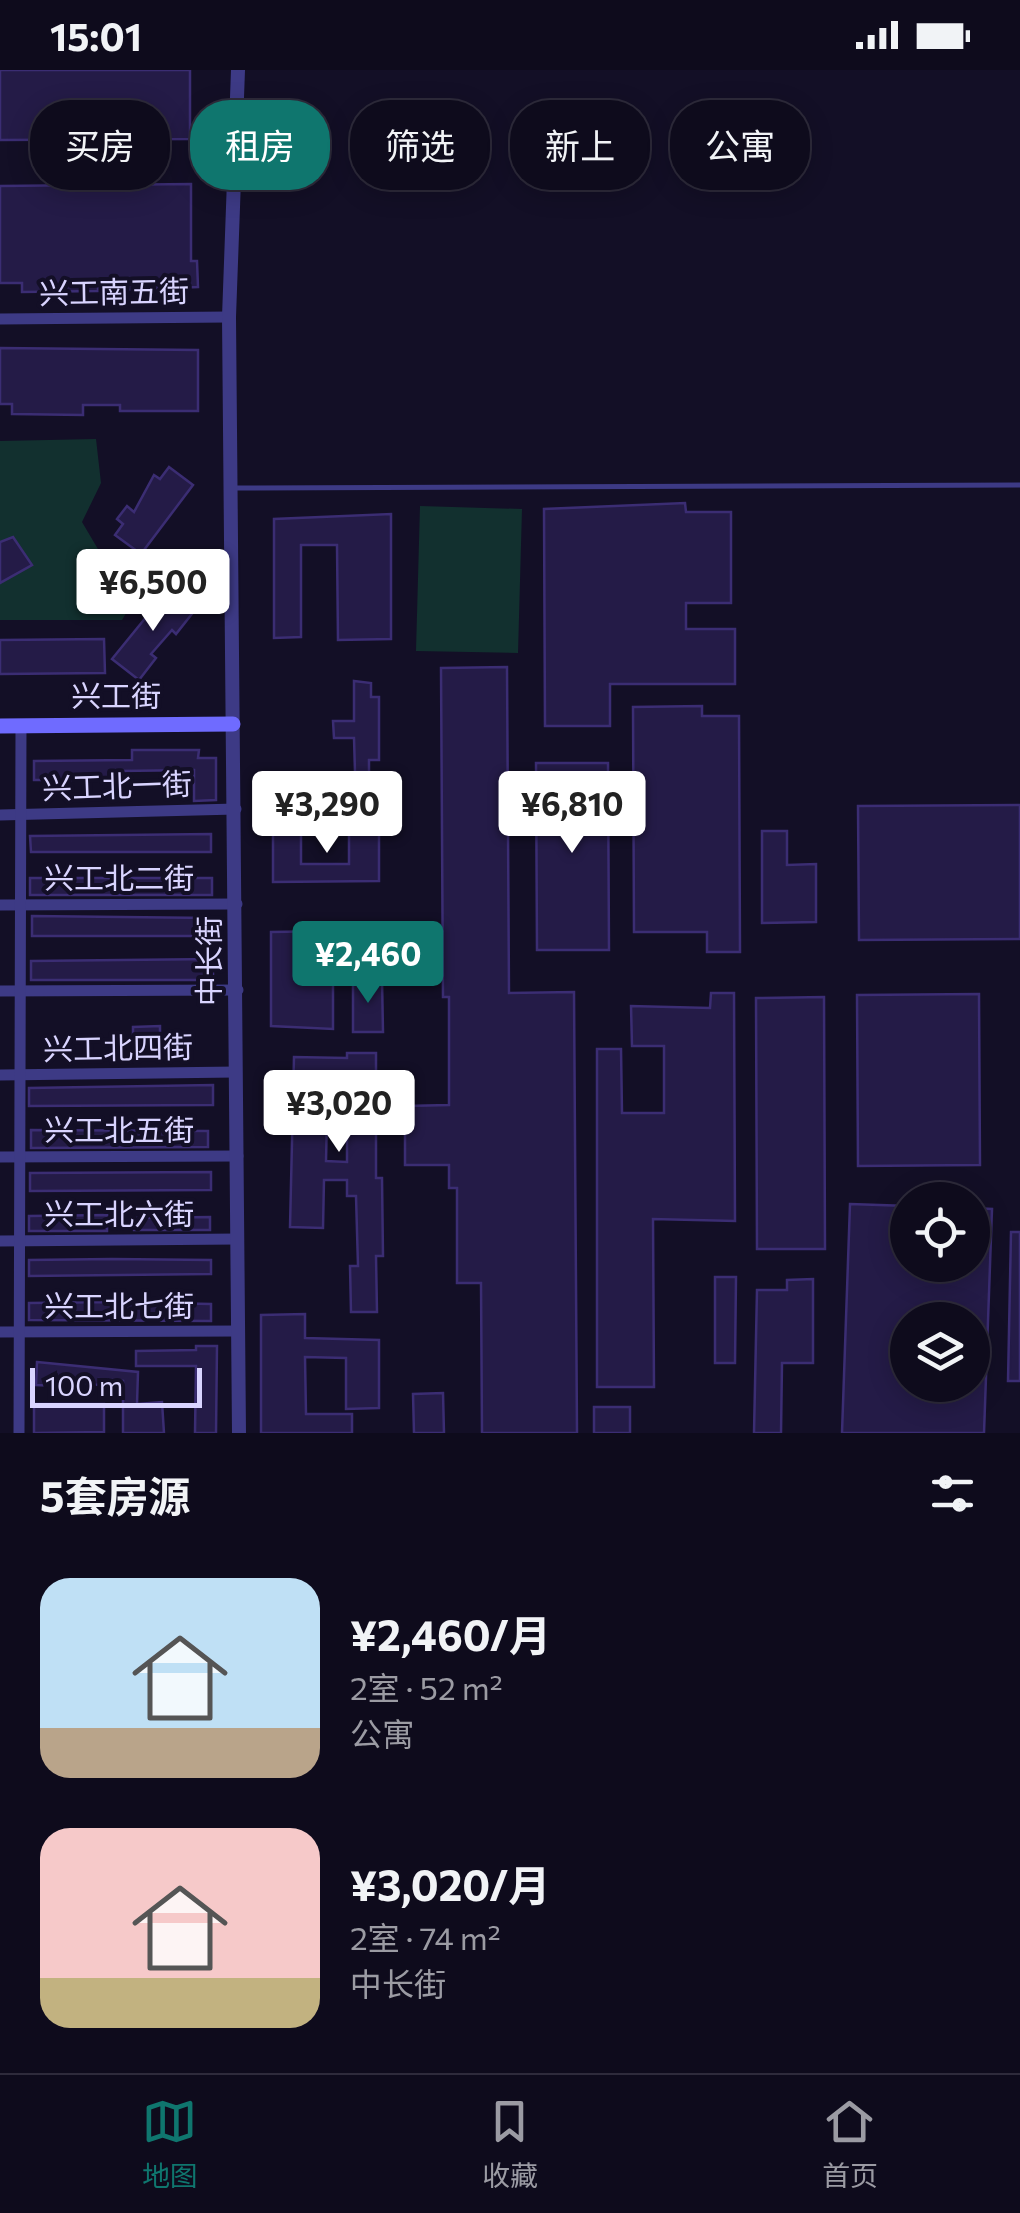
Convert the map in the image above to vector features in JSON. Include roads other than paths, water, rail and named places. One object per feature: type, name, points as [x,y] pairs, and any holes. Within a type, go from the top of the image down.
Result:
[{"type":"main road","name":"兴工街","points":[[0,726],[233,724]]},
{"type":"street","name":"中长街","points":[[238,70],[229,317],[239,1433]]},
{"type":"street","name":"兴工南五街","points":[[0,319],[229,317]]},
{"type":"street","points":[[19,1433],[21,726]]},
{"type":"street","name":"兴工北一街","points":[[0,815],[236,808]]},
{"type":"street","name":"兴工北二街","points":[[0,905],[237,904]]},
{"type":"street","points":[[0,991],[238,990]]},
{"type":"street","name":"兴工北四街","points":[[0,1076],[236,1072]]},
{"type":"street","name":"兴工北五街","points":[[0,1157],[238,1156]]},
{"type":"street","name":"兴工北六街","points":[[0,1241],[238,1240]]},
{"type":"street","name":"兴工北七街","points":[[0,1332],[239,1332]]},
{"type":"lane","points":[[231,488],[1020,485]]}]
